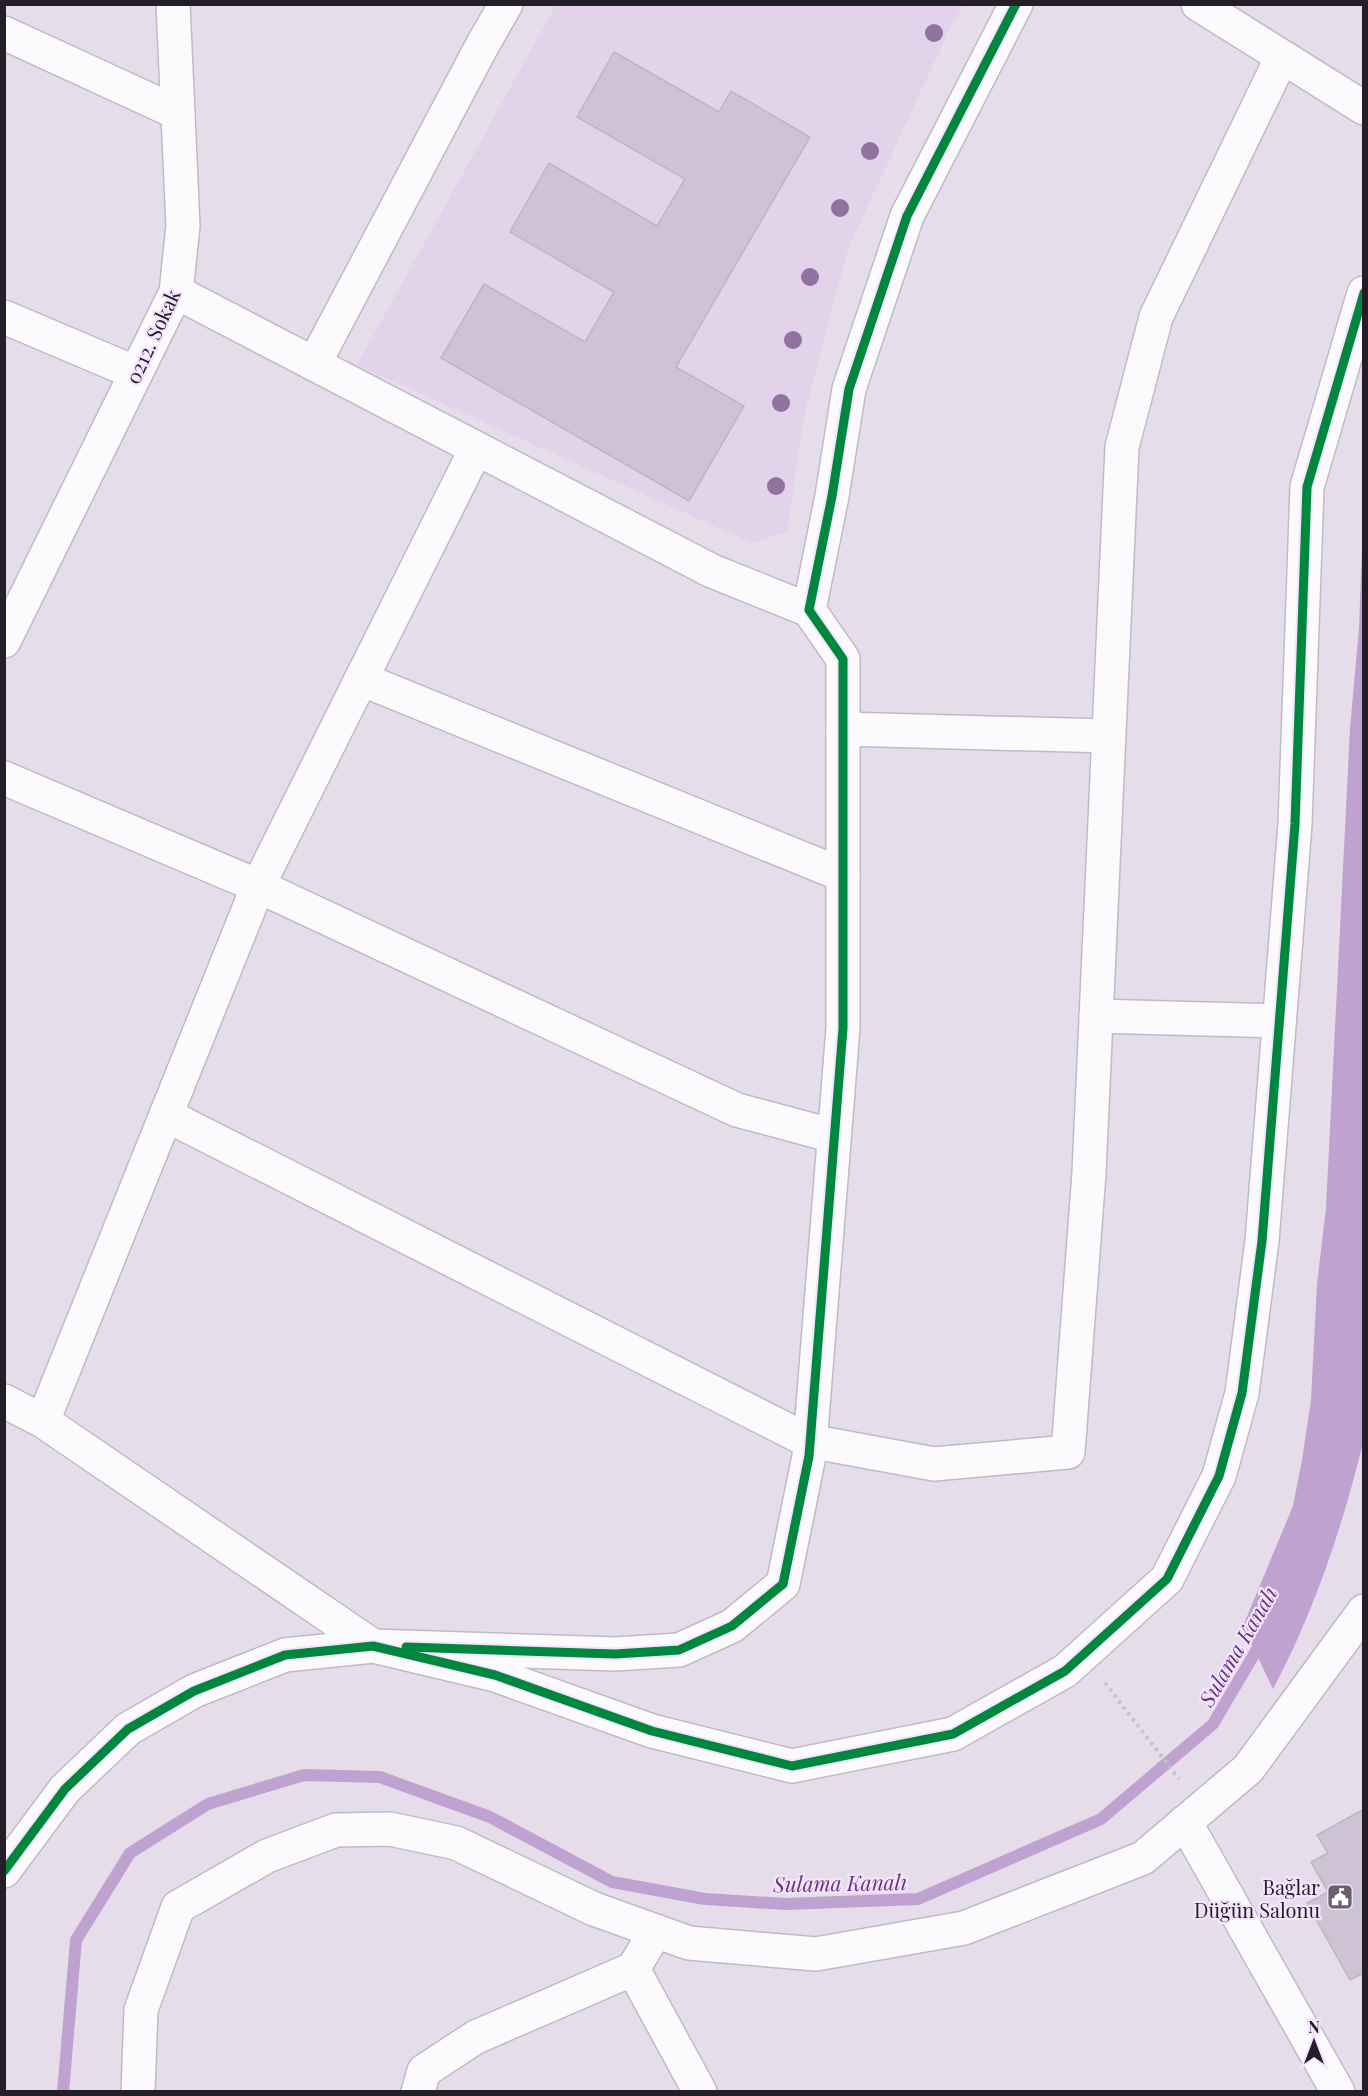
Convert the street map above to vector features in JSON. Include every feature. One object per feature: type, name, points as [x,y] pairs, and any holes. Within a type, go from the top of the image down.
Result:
[{"type":"street","name":"0212. Sokak","points":[[9,622],[176,291],[183,226],[173,4]]},
{"type":"street","points":[[314,364],[506,4]]},
{"type":"street","points":[[809,610],[832,496],[849,389],[907,216],[1017,4]]},
{"type":"street","points":[[1198,4],[1364,108]]},
{"type":"street","points":[[4,33],[178,113]]},
{"type":"street","points":[[166,1115],[809,1441],[934,1464],[1068,1452],[1089,1173],[1107,736],[1122,447],[1156,317],[1282,57]]},
{"type":"street","points":[[4,1871],[65,1789],[128,1729],[194,1691],[285,1655],[373,1646],[615,1654],[679,1650],[732,1626],[783,1584],[809,1456],[843,1028],[843,659],[809,610],[712,571],[176,291]]},
{"type":"street","points":[[4,1401],[44,1421],[373,1646],[495,1675],[651,1731],[792,1766],[953,1734],[1065,1671],[1167,1578],[1219,1476],[1243,1381],[1262,1241],[1295,824],[1307,487],[1364,293]]},
{"type":"street","points":[[4,317],[136,373]]},
{"type":"street","points":[[44,1421],[258,886],[476,449]]},
{"type":"street","points":[[361,679],[843,875]]},
{"type":"street","points":[[843,729],[1107,736]]},
{"type":"street","points":[[4,778],[258,886],[737,1110],[834,1136]]},
{"type":"street","points":[[1096,1016],[1279,1022]]},
{"type":"street","points":[[138,2091],[141,2010],[178,1907],[267,1856],[336,1830],[390,1829],[456,1843],[594,1909],[689,1943],[816,1954],[964,1928],[1143,1858],[1248,1769],[1364,1611]]},
{"type":"street","points":[[1185,1822],[1338,2091]]},
{"type":"street","points":[[418,2091],[424,2071],[476,2037],[633,1969],[656,1931]]},
{"type":"street","points":[[633,1969],[700,2091]]},
{"type":"path","points":[[1083,1656],[1141,1727],[1181,1782]]},
{"type":"shaded area","points":[[556,5],[964,5],[951,26],[848,249],[804,415],[787,532],[752,543],[357,365]]},
{"type":"shaded area","points":[[1363,520],[1363,1443],[1326,1569],[1288,1660],[1273,1689],[1243,1626],[1293,1506],[1311,1400],[1317,1284],[1326,1208],[1350,728],[1359,628]]},
{"type":"building","points":[[614,52],[719,112],[731,91],[810,137],[676,367],[744,406],[689,501],[441,358],[484,284],[585,342],[614,292],[510,232],[549,163],[657,226],[685,179],[577,117]]},
{"type":"building","name":"Bağlar Düğün Salonu","points":[[1364,1809],[1364,1973],[1350,1980],[1307,1903],[1328,1892],[1311,1862],[1328,1853],[1317,1835]]},
{"type":"waterway","name":"Sulama Kanalı","points":[[63,2092],[76,1940],[130,1853],[208,1804],[304,1775],[380,1777],[490,1817],[612,1882],[705,1899],[786,1904],[918,1899],[1101,1819],[1213,1724],[1262,1641]]},
{"type":"cycle path","points":[[406,1647],[615,1654],[679,1650],[732,1626],[783,1584],[809,1456],[843,1028],[843,659],[809,610],[832,496],[849,389],[907,216],[1016,4]]},
{"type":"cycle path","points":[[4,1871],[65,1789],[128,1729],[194,1691],[285,1655],[373,1646],[495,1675],[652,1731],[792,1766],[953,1734],[1065,1671],[1167,1579],[1219,1476],[1242,1393],[1262,1241],[1295,824],[1307,487],[1364,293]]},
{"type":"place","name":"Bağlar Düğün Salonu","points":[[1340,1897]]}]
